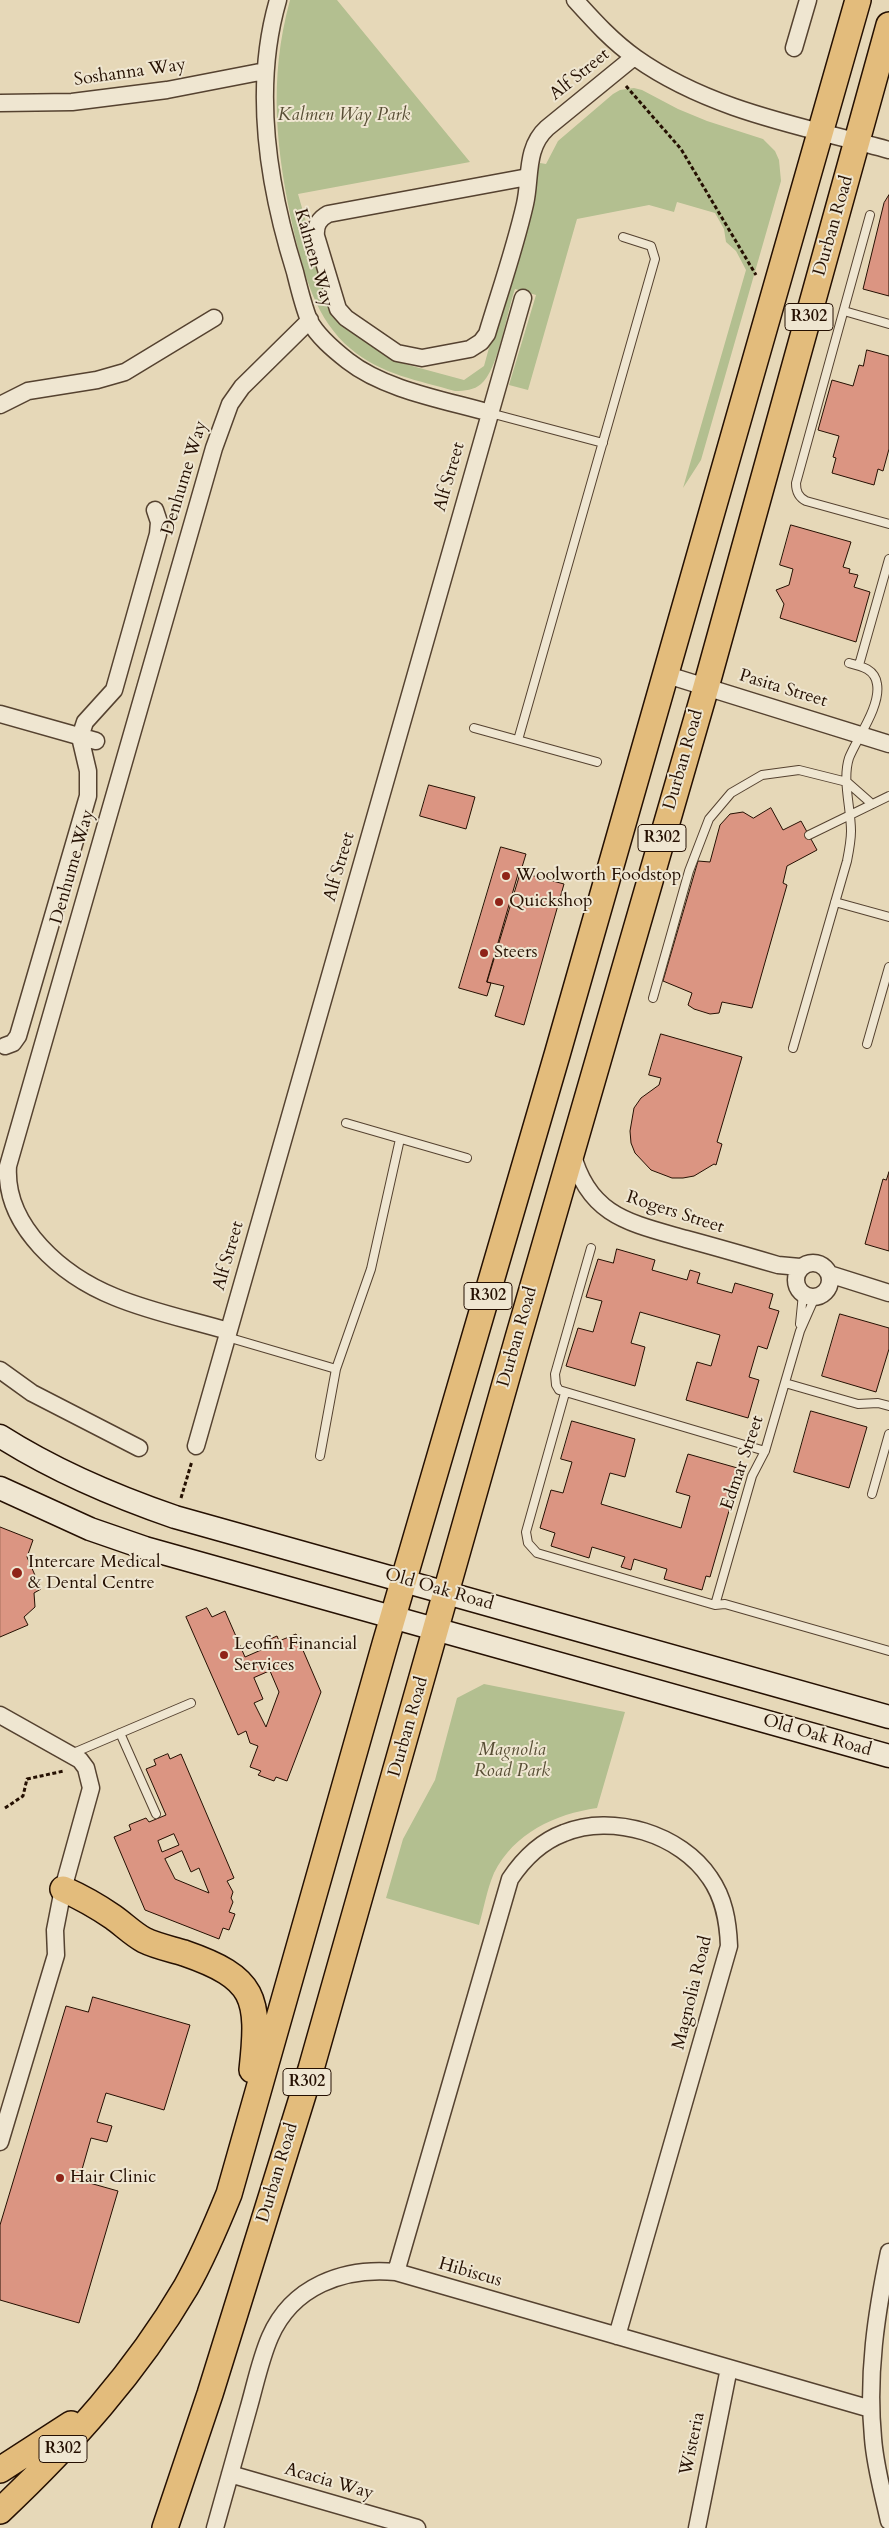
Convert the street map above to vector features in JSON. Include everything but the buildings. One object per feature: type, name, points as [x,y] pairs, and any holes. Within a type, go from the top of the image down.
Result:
[{"type":"main road","name":"R302","points":[[0,2511],[45,2468],[122,2382],[165,2320],[208,2244],[228,2194],[403,1580],[418,1536],[557,1055],[664,674],[858,0]]},
{"type":"main road","name":"R302","points":[[858,141],[889,25]]},
{"type":"main road","name":"Durban Road","points":[[165,2528],[311,2069],[572,1149],[706,687],[858,141]]},
{"type":"main road","name":"Old Oak Road","points":[[0,1436],[65,1473],[120,1498],[175,1517],[889,1717]]},
{"type":"main road","name":"Old Oak Road","points":[[0,1488],[90,1529],[145,1548],[889,1756]]},
{"type":"main road","points":[[63,1889],[88,1901],[144,1940],[216,1965],[231,1973],[243,1984],[253,2003],[256,2025],[244,2142]]},
{"type":"main road","points":[[0,2470],[61,2431],[122,2382]]},
{"type":"street","name":"Kalmen Way","points":[[278,0],[265,71],[267,136],[276,202],[286,244],[310,320],[334,350],[365,372],[399,386],[490,413]]},
{"type":"street","points":[[576,0],[602,30],[634,57],[662,76],[698,94],[794,126],[820,131],[889,150]]},
{"type":"street","points":[[794,48],[808,0]]},
{"type":"street","name":"Alf Street","points":[[528,177],[328,214],[323,217],[316,226],[316,236],[340,312],[397,353],[409,357],[422,358],[476,346],[487,334],[525,203],[533,150],[542,133],[634,57]]},
{"type":"street","name":"Soshanna Way","points":[[0,103],[72,102],[167,90],[265,71]]},
{"type":"street","name":"Alf Street","points":[[196,1446],[523,298]]},
{"type":"street","points":[[0,405],[28,391],[97,380],[125,372],[214,318]]},
{"type":"street","name":"Denhume Way","points":[[228,1334],[114,1297],[60,1264],[34,1240],[16,1212],[8,1189],[8,1166],[214,448],[230,404],[242,387],[310,320]]},
{"type":"street","points":[[5,1046],[13,1043],[18,1036],[88,796],[88,771],[80,736],[85,722],[114,690],[158,534],[159,522],[155,510]]},
{"type":"street","name":"Pasita Street","points":[[664,674],[889,744]]},
{"type":"street","points":[[0,714],[96,741]]},
{"type":"street","name":"Rogers Street","points":[[572,1149],[576,1165],[591,1194],[601,1205],[626,1222],[778,1265],[800,1267]]},
{"type":"street","points":[[829,1280],[826,1291],[809,1296],[796,1285],[797,1272],[800,1267],[808,1263],[818,1263],[829,1280],[882,1291]]},
{"type":"street","points":[[0,1370],[32,1393],[139,1448]]},
{"type":"street","points":[[0,1715],[71,1754],[86,1768],[91,1788],[63,1889],[55,1930],[56,1955],[0,2142]]},
{"type":"street","name":"Magnolia Road","points":[[396,2272],[510,1879],[533,1851],[564,1832],[582,1827],[600,1826],[635,1829],[669,1842],[685,1852],[704,1870],[719,1893],[725,1910],[729,1946],[618,2336]]},
{"type":"street","points":[[889,2252],[874,2330],[871,2409],[873,2440],[889,2521]]},
{"type":"street","name":"Hibiscus","points":[[215,2528],[269,2338],[286,2310],[311,2288],[326,2281],[360,2272],[396,2272],[871,2409]]},
{"type":"street","name":"Wisteria","points":[[696,2528],[729,2368]]},
{"type":"street","name":"Acacia Way","points":[[230,2474],[418,2528]]},
{"type":"lane","points":[[870,215],[796,482],[796,489],[798,494],[806,501],[889,524]]},
{"type":"lane","points":[[518,740],[656,259],[651,246],[623,238]]},
{"type":"lane","points":[[844,311],[889,324]]},
{"type":"lane","points":[[490,413],[603,443]]},
{"type":"lane","points":[[859,665],[889,559]]},
{"type":"lane","points":[[793,1048],[847,861],[852,832],[847,782],[849,760],[872,710],[878,685],[872,672],[849,662]]},
{"type":"lane","points":[[474,728],[596,762]]},
{"type":"lane","points":[[653,998],[689,871],[708,819],[723,800],[751,780],[774,772],[811,772],[847,782],[872,804]]},
{"type":"lane","points":[[809,835],[889,796]]},
{"type":"lane","points":[[836,902],[889,917]]},
{"type":"lane","points":[[867,1044],[889,967]]},
{"type":"lane","points":[[346,1123],[467,1158]]},
{"type":"lane","points":[[320,1456],[336,1369],[371,1269],[400,1139]]},
{"type":"lane","points":[[591,1248],[555,1374],[556,1385],[565,1393],[765,1451]]},
{"type":"lane","name":"Edmar Street","points":[[715,1605],[752,1476],[765,1451],[809,1296]]},
{"type":"lane","name":"Edmar Street","points":[[800,1331],[809,1296]]},
{"type":"lane","points":[[228,1334],[336,1369]]},
{"type":"lane","points":[[785,1383],[858,1404],[889,1406]]},
{"type":"lane","points":[[565,1393],[527,1526],[526,1538],[532,1548],[543,1555],[715,1605],[725,1604],[889,1651]]},
{"type":"lane","points":[[872,1494],[889,1434]]},
{"type":"lane","points":[[71,1754],[191,1703]]},
{"type":"lane","points":[[120,1733],[156,1814]]},
{"type":"path","points":[[626,86],[681,150],[756,275]]},
{"type":"path","points":[[175,1517],[196,1446]]},
{"type":"path","points":[[5,1808],[24,1796],[27,1779],[64,1771],[71,1754]]},
{"type":"green space","name":"Kalmen Way Park","points":[[290,0],[337,0],[470,162],[298,194],[333,316],[401,363],[464,380],[484,366],[540,163],[546,164],[558,141],[620,90],[634,88],[642,90],[678,109],[707,121],[763,139],[775,151],[779,160],[781,181],[701,460],[683,488],[746,270],[736,251],[726,242],[724,229],[715,213],[677,202],[674,212],[649,205],[577,219],[528,390],[509,385],[536,295],[515,289],[492,367],[487,377],[475,388],[455,391],[401,376],[375,365],[351,349],[329,325],[320,311],[307,280],[294,232],[283,173],[277,116],[279,59]]},
{"type":"green space","name":"Magnolia Road Park","points":[[484,1684],[625,1712],[597,1808],[566,1815],[524,1836],[502,1859],[494,1873],[479,1925],[386,1898],[403,1839],[435,1780],[457,1698]]},
{"type":"place","name":"Woolworth Foodstop","points":[[506,876]]},
{"type":"place","name":"Quickshop","points":[[499,902]]},
{"type":"place","name":"Steers","points":[[484,953]]},
{"type":"place","name":"Intercare Medical & Dental Centre","points":[[17,1573]]},
{"type":"place","name":"Leofin Financial Services","points":[[224,1655]]},
{"type":"place","name":"Hair Clinic","points":[[60,2178]]}]
